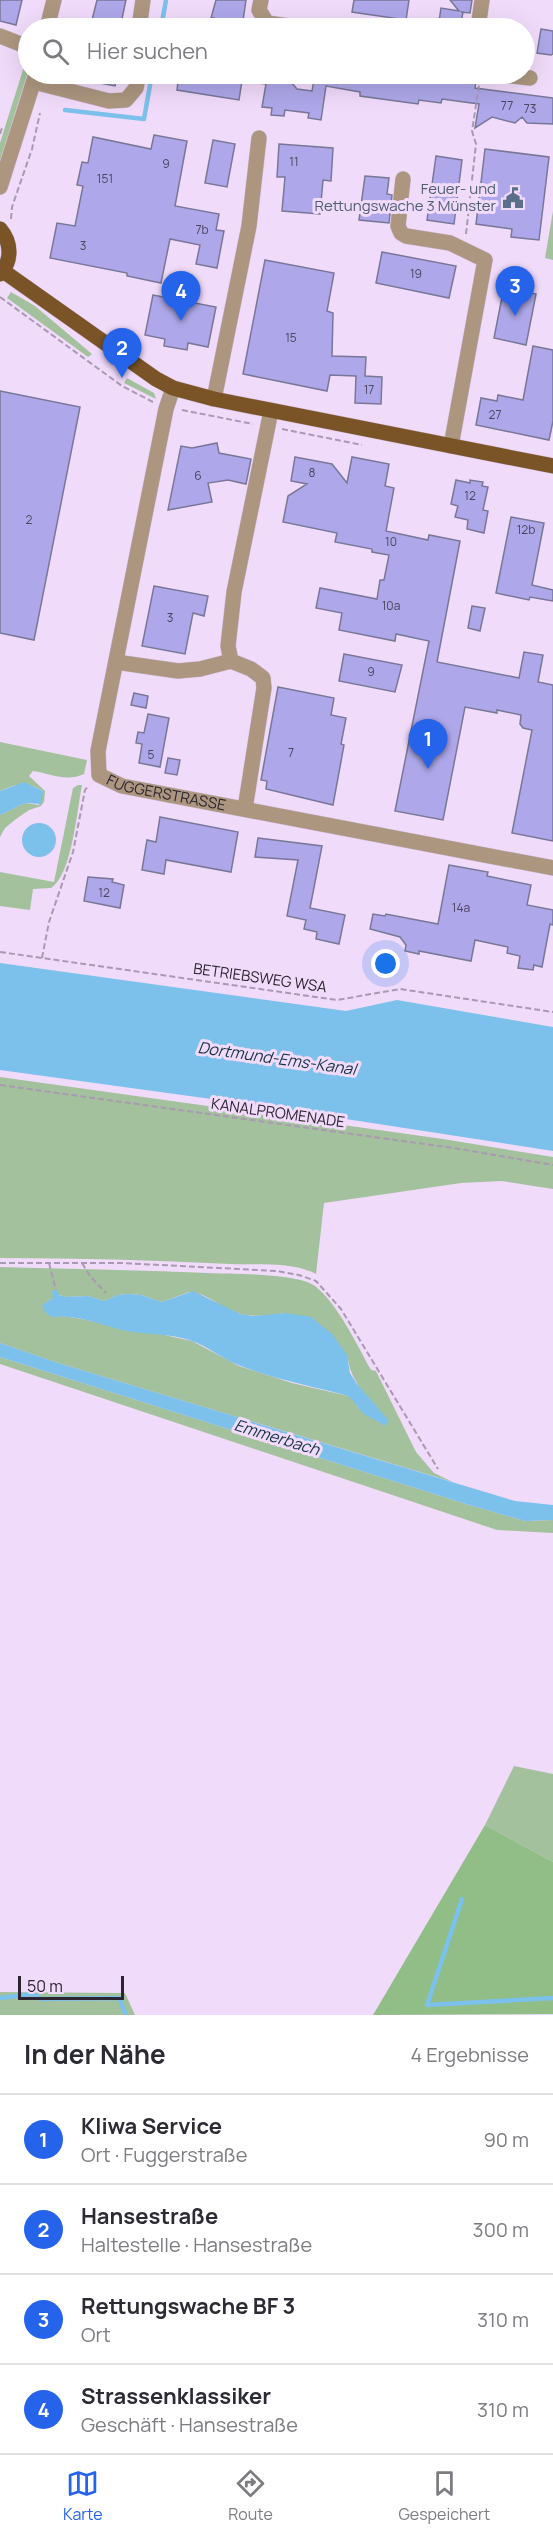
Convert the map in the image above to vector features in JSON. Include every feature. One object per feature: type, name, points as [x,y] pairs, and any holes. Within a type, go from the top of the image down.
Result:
[{"type":"main road","points":[[5,224],[9,253],[2,273],[148,374],[173,387],[214,399],[271,411],[553,466]]},
{"type":"street","points":[[50,18],[54,0]]},
{"type":"street","points":[[140,18],[143,0]]},
{"type":"street","points":[[261,0],[259,10],[264,18]]},
{"type":"street","points":[[479,18],[482,0]]},
{"type":"street","points":[[0,36],[18,43]]},
{"type":"street","points":[[0,188],[38,84]]},
{"type":"street","points":[[53,84],[110,101],[126,100],[136,84]]},
{"type":"street","points":[[214,399],[249,226],[259,138]]},
{"type":"street","points":[[403,179],[398,226],[401,233],[406,236],[450,243],[485,260],[451,446]]},
{"type":"street","name":"FUGGERSTRASSE","points":[[173,387],[166,406],[98,751],[99,775],[122,786],[553,868]]},
{"type":"street","points":[[231,661],[228,646],[234,592],[271,411]]},
{"type":"street","points":[[116,662],[178,671],[200,669],[231,661],[251,669],[263,678],[264,688],[245,809]]},
{"type":"path","points":[[5,224],[32,149],[39,84]]},
{"type":"path","points":[[465,242],[476,144],[472,131],[479,84]]},
{"type":"path","points":[[42,958],[45,935],[73,852],[85,790],[99,775]]},
{"type":"path","name":"BETRIEBSWEG WSA","points":[[0,952],[337,1000],[400,989],[553,1012]]},
{"type":"path","name":"KANALPROMENADE","points":[[0,1085],[460,1149],[553,1165]]},
{"type":"path","points":[[0,1263],[82,1263],[277,1271],[316,1281],[342,1309],[438,1469]]},
{"type":"path","points":[[49,1263],[56,1290]]},
{"type":"path","points":[[82,1263],[90,1276],[106,1293]]},
{"type":"green space","points":[[18,84],[24,84],[0,161],[0,143]]},
{"type":"green space","points":[[553,211],[553,260],[545,258]]},
{"type":"green space","points":[[11,292],[35,306],[92,354],[88,357],[7,298]]},
{"type":"green space","points":[[127,378],[154,393],[156,399],[124,383]]},
{"type":"green space","points":[[0,742],[87,760],[84,774],[78,776],[59,777],[33,771],[29,776],[45,791],[44,802],[41,806],[29,810],[16,819],[5,828],[0,837],[0,815],[25,803],[39,805],[43,791],[22,784],[0,791]]},
{"type":"green space","points":[[82,785],[69,856],[58,881],[51,888],[33,889],[30,910],[0,906],[0,872],[54,882],[73,788]]},
{"type":"green space","points":[[0,1077],[443,1139],[553,1157],[553,1189],[502,1181],[461,1183],[324,1203],[316,1274],[296,1267],[274,1265],[0,1258]]},
{"type":"green space","points":[[0,1267],[247,1274],[279,1276],[306,1282],[315,1286],[331,1303],[371,1370],[376,1371],[416,1452],[434,1473],[453,1482],[58,1363],[0,1343]],"holes":[[[189,1292],[196,1293],[243,1315],[262,1316],[286,1313],[348,1360],[358,1386],[388,1421],[384,1425],[358,1408],[355,1401],[348,1396],[292,1383],[239,1366],[192,1341],[155,1333],[142,1333],[82,1319],[52,1317],[47,1302],[53,1298],[53,1293],[66,1297],[88,1296],[104,1301],[118,1295],[141,1295],[162,1302]]]},
{"type":"green space","points":[[0,1357],[466,1504],[525,1521],[553,1520],[553,1533],[497,1530],[0,1364]]},
{"type":"green space","points":[[514,1766],[553,1774],[553,1862],[485,1825]]},
{"type":"green space","points":[[485,1825],[553,1862],[553,2014],[373,2015]]},
{"type":"green space","points":[[0,1992],[125,1993],[135,2015],[0,2015]]},
{"type":"water","points":[[24,782],[43,791],[41,804],[25,803],[0,815],[0,791]]},
{"type":"water","points":[[39,823],[51,828],[56,840],[51,852],[39,857],[27,852],[22,840],[27,828]]},
{"type":"water","name":"Dortmund-Ems-Kanal","points":[[0,963],[346,1011],[397,1000],[553,1027],[553,1151],[255,1105],[0,1070]]},
{"type":"water","points":[[57,1290],[59,1295],[66,1297],[88,1296],[104,1301],[118,1295],[128,1294],[141,1295],[162,1302],[193,1291],[240,1314],[253,1316],[286,1313],[311,1317],[332,1334],[347,1355],[350,1373],[357,1384],[389,1421],[384,1426],[367,1416],[348,1396],[254,1371],[186,1339],[131,1332],[63,1316],[52,1317],[45,1312],[42,1305],[53,1298],[52,1291]]},
{"type":"water","name":"Emmerbach","points":[[0,1343],[58,1363],[515,1501],[553,1505],[553,1520],[525,1521],[466,1504],[0,1357]]},
{"type":"building","points":[[0,0],[22,0],[16,25],[0,21]]},
{"type":"building","points":[[97,0],[126,0],[122,18],[92,18]]},
{"type":"building","points":[[216,0],[246,0],[243,18],[211,18]]},
{"type":"building","points":[[354,0],[409,0],[406,18],[352,12]]},
{"type":"building","points":[[450,0],[472,0],[470,13],[463,12],[462,18],[440,18],[441,8],[459,11]]},
{"type":"building","points":[[541,29],[553,31],[553,54],[551,55],[537,53]]},
{"type":"building","points":[[178,84],[242,84],[239,100],[177,90]]},
{"type":"building","points":[[266,84],[293,84],[297,89],[312,91],[313,84],[476,84],[475,88],[553,98],[553,124],[527,123],[522,117],[515,123],[492,117],[475,128],[479,104],[442,99],[441,103],[419,100],[418,104],[360,96],[360,92],[326,86],[321,120],[308,118],[309,113],[285,110],[284,116],[271,115],[272,108],[262,107]]},
{"type":"building","points":[[154,135],[187,141],[175,206],[219,214],[216,230],[224,231],[217,268],[196,264],[200,245],[170,239],[161,283],[127,276],[127,273],[50,258],[57,223],[75,226],[83,186],[77,185],[82,162],[88,163],[93,137],[151,149]]},
{"type":"building","points":[[213,140],[235,144],[227,187],[205,183]]},
{"type":"building","points":[[279,144],[333,148],[331,181],[323,180],[320,214],[282,211],[285,177],[277,177]]},
{"type":"building","points":[[485,149],[549,157],[539,240],[511,237],[512,229],[476,224]]},
{"type":"building","points":[[436,156],[462,160],[454,224],[427,220]]},
{"type":"building","points":[[365,176],[389,178],[387,194],[392,195],[389,223],[359,220]]},
{"type":"building","points":[[382,252],[456,266],[449,298],[376,283]]},
{"type":"building","points":[[265,260],[334,273],[327,311],[333,313],[332,356],[366,357],[365,376],[382,377],[381,404],[355,403],[356,376],[330,375],[327,391],[243,374]]},
{"type":"building","points":[[504,287],[536,294],[526,345],[494,338]]},
{"type":"building","points":[[153,295],[216,307],[208,347],[188,343],[187,350],[164,346],[165,339],[145,335]]},
{"type":"building","points":[[533,346],[553,350],[553,421],[549,440],[476,425],[481,398],[497,401],[498,395],[523,400]]},
{"type":"building","points":[[0,391],[80,407],[34,640],[0,633]]},
{"type":"building","points":[[217,443],[219,453],[251,459],[246,484],[228,480],[208,483],[212,502],[168,510],[181,446],[192,448]]},
{"type":"building","points":[[295,457],[332,464],[347,483],[352,457],[389,464],[385,486],[394,488],[386,531],[428,540],[429,535],[460,541],[437,662],[519,678],[524,652],[543,655],[538,682],[553,685],[553,841],[512,833],[532,730],[523,728],[520,724],[521,715],[497,710],[497,713],[465,707],[443,820],[395,811],[429,641],[396,634],[395,641],[339,630],[342,613],[316,608],[320,588],[377,599],[380,580],[384,580],[389,555],[372,552],[372,549],[335,542],[337,533],[283,522],[288,496],[307,484],[291,481]]},
{"type":"building","points":[[456,480],[470,483],[470,480],[483,482],[482,486],[488,487],[483,510],[488,511],[484,533],[467,529],[468,520],[455,517],[458,506],[451,504]]},
{"type":"building","points":[[511,517],[544,523],[532,585],[553,590],[553,601],[530,597],[529,600],[496,593]]},
{"type":"building","points":[[154,586],[208,596],[204,616],[193,613],[185,654],[142,646]]},
{"type":"building","points":[[472,606],[485,608],[480,631],[468,628]]},
{"type":"building","points":[[344,654],[402,665],[395,692],[339,681]]},
{"type":"building","points":[[278,687],[334,698],[331,715],[346,718],[341,744],[344,745],[333,805],[266,789],[267,781],[261,780]]},
{"type":"building","points":[[134,693],[148,696],[146,708],[131,705]]},
{"type":"building","points":[[148,714],[169,718],[160,767],[139,763],[142,744],[136,743],[138,732],[144,733]]},
{"type":"building","points":[[168,758],[180,760],[177,775],[165,773]]},
{"type":"building","points":[[160,817],[238,832],[231,872],[166,860],[164,874],[142,870],[147,840],[156,842]]},
{"type":"building","points":[[258,838],[322,846],[310,908],[345,915],[339,944],[316,939],[317,932],[304,929],[306,920],[287,916],[298,860],[255,857]]},
{"type":"building","points":[[449,865],[488,872],[487,876],[531,885],[527,905],[553,910],[553,925],[550,924],[542,967],[534,965],[533,970],[518,968],[520,956],[507,953],[508,947],[475,940],[471,961],[419,951],[419,954],[405,951],[406,945],[400,937],[370,929],[373,914],[385,916],[386,914],[438,924]]},
{"type":"building","points":[[88,877],[113,879],[112,882],[124,885],[120,908],[84,901]]},
{"type":"waterway","points":[[163,18],[166,0]]},
{"type":"waterway","points":[[65,110],[144,119],[150,84]]},
{"type":"waterway","points":[[462,1899],[427,2005],[553,1998]]},
{"type":"waterway","points":[[0,1998],[33,1994],[41,1999],[119,1998],[126,2015]]},
{"type":"place","name":"Feuer- und Rettungswache 3 Münster","points":[[513,198]]},
{"type":"place","name":"Rettungswache BF 3","points":[[515,316]]},
{"type":"place","name":"Strassenklassiker","points":[[181,321]]},
{"type":"place","name":"Hansestraße","points":[[122,378]]},
{"type":"place","name":"Kliwa Service","points":[[428,769]]}]
